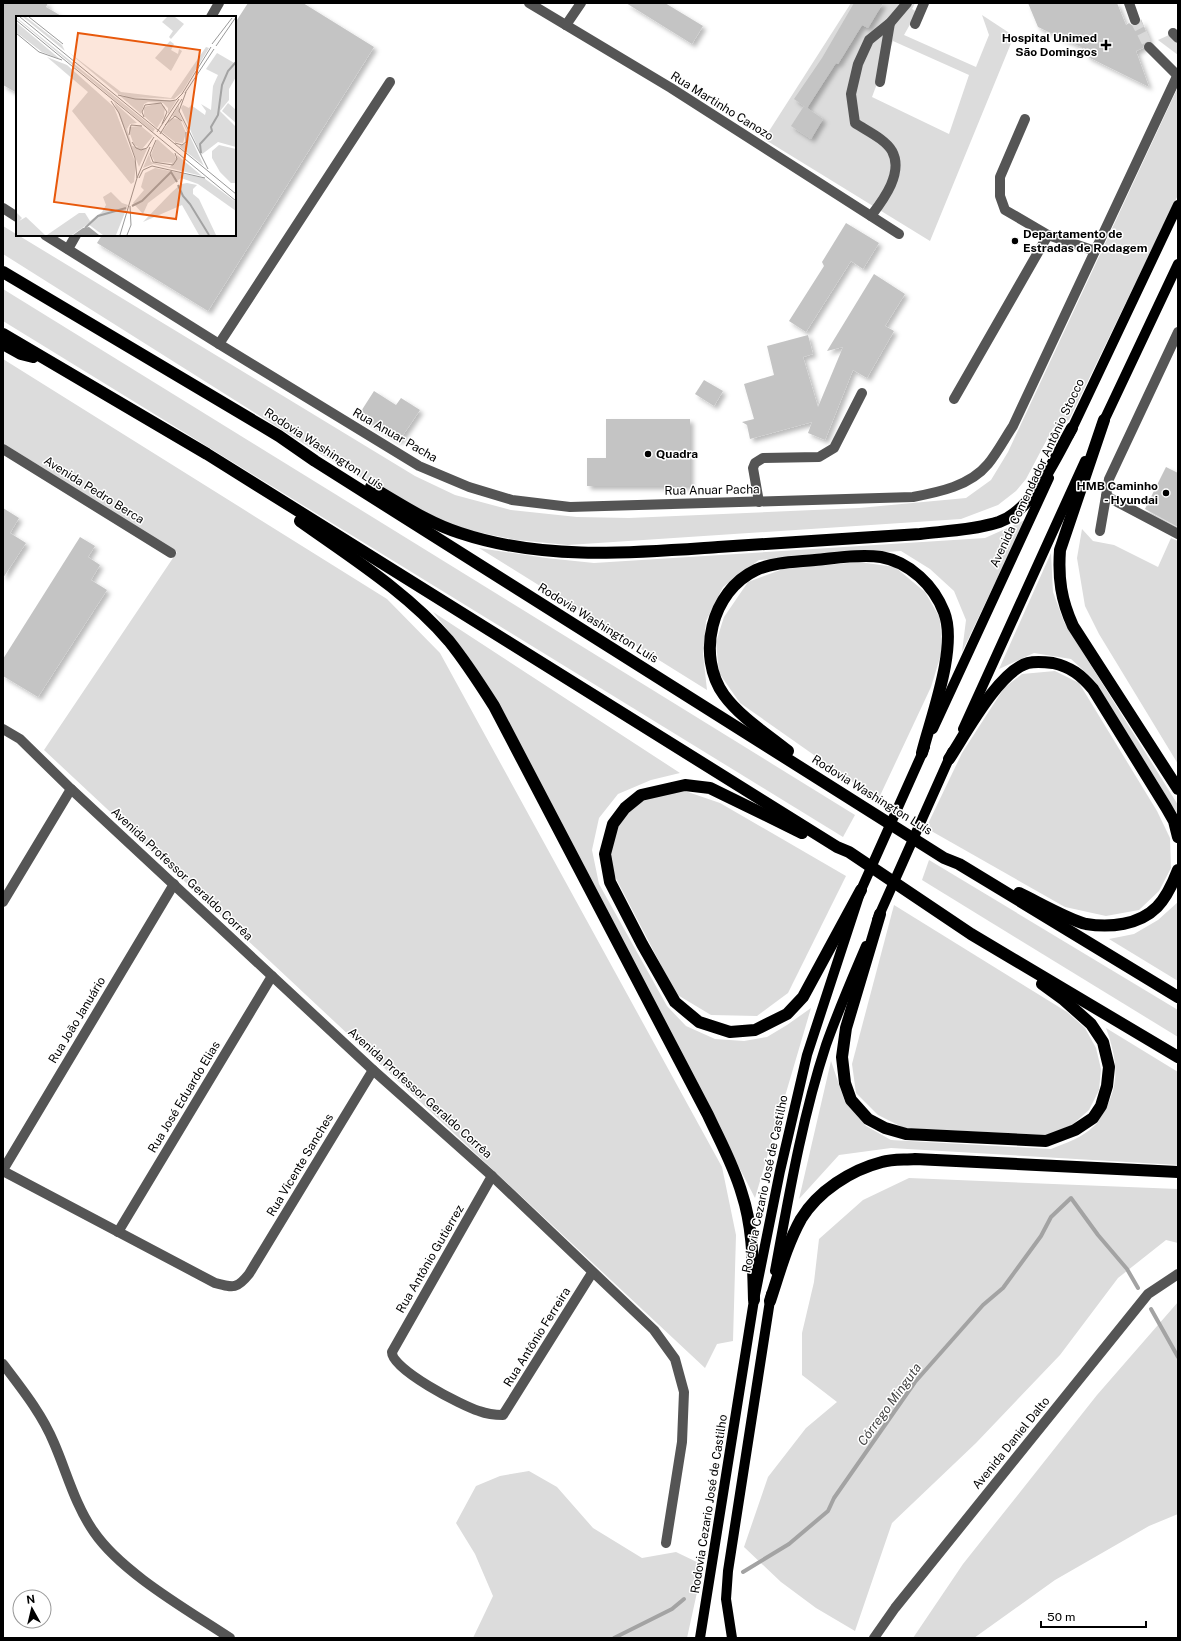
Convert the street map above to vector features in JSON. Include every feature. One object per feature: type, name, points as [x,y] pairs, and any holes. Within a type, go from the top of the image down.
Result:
[{"type":"highway","points":[[3,262],[78,316]]},
{"type":"highway","name":"Rodovia Washington Luís","points":[[3,272],[279,436],[315,461],[944,858],[959,864],[1178,998]]},
{"type":"highway","points":[[3,334],[207,454],[837,847]]},
{"type":"highway","points":[[3,344],[21,354],[48,361]]},
{"type":"highway","points":[[1104,420],[1060,550],[1058,570],[1060,589],[1065,608],[1073,626],[1178,789]]},
{"type":"highway","points":[[279,436],[428,519],[458,532],[496,543],[540,550],[591,554],[627,554],[920,534],[999,522],[1021,509],[1036,490],[1072,428]]},
{"type":"highway","points":[[207,454],[403,597],[449,641],[470,669],[494,706],[708,1115],[733,1168],[743,1195],[750,1230],[754,1300]]},
{"type":"highway","points":[[825,782],[733,706],[724,694],[710,664],[712,630],[719,608],[729,593],[742,580],[755,571],[776,564],[860,556],[882,557],[903,564],[922,578],[936,595],[945,613],[949,634],[947,656],[922,753]]},
{"type":"highway","points":[[949,759],[996,687],[1013,671],[1028,663],[1044,662],[1066,666],[1082,676],[1093,689],[1166,807],[1174,821],[1178,837]]},
{"type":"highway","points":[[860,890],[804,997],[787,1014],[772,1023],[755,1030],[730,1032],[699,1022],[675,1002],[645,950],[610,882],[606,854],[613,824],[625,808],[641,795],[685,785],[710,788],[788,826],[849,852],[971,934],[1064,1000],[1091,1024],[1103,1042],[1109,1067],[1108,1086],[1101,1106],[1093,1118],[1075,1130],[1046,1141],[978,1139],[906,1134],[885,1128],[868,1119],[852,1100],[845,1083],[842,1057],[846,1028],[880,914]]},
{"type":"highway","points":[[959,864],[1085,924],[1109,926],[1135,922],[1157,907],[1170,889],[1178,870]]},
{"type":"highway","points":[[971,934],[1178,1057]]},
{"type":"highway","points":[[770,1301],[792,1237],[802,1218],[823,1193],[851,1174],[882,1161],[915,1159],[1178,1172]]},
{"type":"main road","name":"Avenida Comendador Antônio Stocco","points":[[922,753],[1072,428],[1178,205]]},
{"type":"main road","points":[[732,1638],[726,1599],[728,1570],[770,1301],[791,1185],[826,1047],[842,1000],[949,759],[1104,420],[1178,264]]},
{"type":"main road","name":"Rodovia Cezario José de Castilho","points":[[700,1638],[754,1300],[780,1171],[807,1055],[860,890],[922,753]]},
{"type":"street","points":[[212,16],[219,3]]},
{"type":"street","points":[[566,25],[581,3]]},
{"type":"street","points":[[871,216],[887,193],[896,167],[895,160],[892,151],[883,142],[855,123],[851,94],[858,64],[869,40],[890,23],[907,3]]},
{"type":"street","points":[[915,24],[924,3]]},
{"type":"street","points":[[1129,3],[1135,20]]},
{"type":"street","name":"Rua Martinho Canozo","points":[[532,4],[671,88],[899,234]]},
{"type":"street","points":[[880,82],[890,23]]},
{"type":"street","points":[[1149,47],[1178,74]]},
{"type":"street","name":"Rua Anuar Pacha","points":[[47,236],[218,344],[422,468],[469,487],[512,500],[570,507],[913,497],[946,490],[969,480],[987,466],[1013,426],[1178,74]]},
{"type":"street","points":[[218,344],[390,82]]},
{"type":"street","points":[[1025,119],[1000,177],[1000,196],[1005,210],[1048,234],[1095,251]]},
{"type":"street","points":[[3,208],[16,216]]},
{"type":"street","points":[[954,399],[1048,234]]},
{"type":"street","points":[[68,249],[75,236]]},
{"type":"street","points":[[1100,531],[1106,496],[1112,473],[1178,332]]},
{"type":"street","points":[[759,502],[753,468],[755,463],[763,458],[819,457],[827,454],[834,448],[862,393]]},
{"type":"street","name":"Avenida Pedro Berca","points":[[3,449],[170,553]]},
{"type":"street","points":[[1106,496],[1178,534]]},
{"type":"street","name":"Avenida Professor Geraldo Corrêa","points":[[3,729],[20,739],[71,789],[373,1070],[492,1176],[584,1262],[592,1273],[654,1330],[675,1359],[684,1392],[682,1442],[666,1543]]},
{"type":"street","points":[[3,902],[71,789]]},
{"type":"street","name":"Rua João Januário","points":[[3,1170],[174,884]]},
{"type":"street","name":"Rua José Eduardo Elias","points":[[118,1232],[272,976]]},
{"type":"street","name":"Rua Vicente Sanches","points":[[118,1232],[215,1283],[232,1287],[240,1284],[249,1274],[373,1070]]},
{"type":"street","points":[[3,1170],[118,1232]]},
{"type":"street","name":"Rua Antônio Gutierrez","points":[[492,1176],[392,1354],[393,1359],[406,1371],[450,1397],[477,1411],[503,1415]]},
{"type":"street","name":"Rua Antônio Ferreira","points":[[503,1415],[592,1273]]},
{"type":"street","name":"Avenida Daniel Dalto","points":[[874,1638],[895,1608],[1148,1294],[1178,1274]]},
{"type":"street","points":[[3,1364],[42,1418],[54,1442],[77,1501],[94,1532],[122,1563],[230,1638]]},
{"type":"shaded area","points":[[851,3],[915,3],[912,9],[917,12],[904,35],[976,67],[989,35],[982,15],[1014,36],[930,241],[764,139]],"holes":[[[893,41],[969,75],[949,134],[872,97]]]},
{"type":"shaded area","points":[[1169,35],[1178,44],[1178,55],[1158,40]]},
{"type":"shaded area","points":[[1178,87],[1178,195],[1069,420],[1053,428],[1026,479],[1016,491],[998,505],[961,519],[568,545],[516,540],[458,528],[390,495],[322,455],[3,254],[3,226],[16,234],[16,236],[19,236],[415,476],[455,495],[511,510],[577,517],[629,518],[859,508],[966,498],[991,480],[1008,452]]},
{"type":"shaded area","points":[[3,289],[855,815],[843,837],[3,321]]},
{"type":"shaded area","points":[[3,359],[387,599],[440,653],[722,1167],[736,1235],[733,1341],[717,1344],[705,1368],[44,750],[177,552],[3,443]]},
{"type":"shaded area","points":[[1025,520],[962,652],[966,620],[954,591],[930,569],[901,551],[759,560],[723,587],[706,621],[703,654],[707,690],[479,548],[546,558],[594,563],[985,538]]},
{"type":"shaded area","points":[[1082,529],[1093,541],[1114,545],[1158,567],[1171,538],[1178,541],[1178,764],[1099,634],[1085,606],[1077,558]]},
{"type":"shaded area","points":[[1051,553],[1053,592],[1064,622],[1178,805],[1178,815],[1094,680],[1071,659],[1034,653],[999,669]]},
{"type":"shaded area","points":[[859,562],[895,567],[925,592],[940,618],[942,651],[931,687],[878,800],[740,703],[719,673],[716,642],[724,617],[748,582],[783,569]]},
{"type":"shaded area","points":[[433,612],[680,773],[651,780],[618,794],[599,818],[592,850],[599,884],[667,1006],[686,1026],[715,1039],[744,1041],[767,1037],[811,1008],[755,1198],[493,694],[465,652]]},
{"type":"shaded area","points":[[1055,671],[1079,683],[1157,811],[1170,838],[1171,868],[1159,891],[1139,910],[1106,916],[1065,907],[926,828],[962,753],[1004,688],[1022,674]]},
{"type":"shaded area","points":[[685,791],[720,803],[846,876],[788,993],[757,1016],[711,1015],[676,994],[610,867],[612,830],[634,804],[658,793]]},
{"type":"shaded area","points":[[929,860],[1178,1010],[1178,1037],[922,880]]},
{"type":"shaded area","points":[[1178,902],[1178,981],[1109,939],[1134,934],[1158,920]]},
{"type":"shaded area","points":[[894,905],[1067,1012],[1085,1028],[1096,1048],[1101,1069],[1099,1090],[1089,1110],[1072,1125],[1047,1135],[904,1128],[878,1115],[856,1093],[852,1064]]},
{"type":"shaded area","points":[[1106,1028],[1178,1072],[1178,1165],[891,1148],[839,1155],[799,1199],[831,1061],[845,1102],[866,1126],[891,1140],[1051,1149],[1074,1140],[1089,1130],[1098,1122],[1109,1102],[1115,1082],[1115,1061]]},
{"type":"shaded area","points":[[909,1178],[1178,1189],[1178,1243],[1166,1240],[1118,1278],[1060,1355],[976,1443],[892,1523],[855,1631],[816,1608],[781,1582],[744,1547],[768,1477],[806,1428],[837,1402],[802,1375],[802,1333],[814,1282],[819,1239],[863,1200]]},
{"type":"shaded area","points":[[1178,1302],[1178,1514],[1149,1526],[1055,1580],[974,1638],[913,1638],[963,1564],[1097,1395]]},
{"type":"shaded area","points":[[529,1471],[557,1487],[593,1528],[642,1558],[676,1552],[703,1565],[687,1638],[473,1638],[493,1596],[475,1554],[456,1523],[476,1486],[500,1476]]},
{"type":"building","points":[[3,3],[48,3],[46,7],[61,16],[16,16],[16,92],[3,85]]},
{"type":"building","points":[[248,3],[303,3],[374,47],[208,311],[97,243],[101,236],[236,236],[236,21]]},
{"type":"building","points":[[626,3],[665,3],[703,26],[692,44]]},
{"type":"building","points":[[854,3],[883,3],[868,28],[862,25],[838,64],[836,63],[807,108],[794,99],[822,58]]},
{"type":"building","name":"Hospital Unimed São Domingos","points":[[1028,3],[1117,3],[1126,25],[1129,23],[1133,26],[1138,26],[1141,19],[1150,41],[1145,42],[1143,48],[1136,51],[1149,87],[1088,57],[1081,47],[1038,27]]},
{"type":"building","points":[[804,106],[823,119],[811,139],[791,126]]},
{"type":"building","points":[[846,223],[879,243],[863,269],[851,261],[806,332],[789,321],[824,266],[822,262]]},
{"type":"building","points":[[874,274],[905,294],[885,326],[894,331],[867,378],[853,370],[825,440],[808,433],[812,422],[750,439],[747,425],[742,422],[754,419],[744,384],[774,375],[767,346],[808,335],[813,354],[803,357],[818,407],[843,347],[827,351]]},
{"type":"building","points":[[704,380],[723,391],[714,406],[695,394]]},
{"type":"building","points":[[374,391],[396,405],[401,398],[420,410],[399,441],[358,416]]},
{"type":"building","name":"Quadra","points":[[606,419],[690,419],[690,486],[587,486],[587,458],[606,458]]},
{"type":"building","name":"HMB Caminho - Hyundai","points":[[1166,467],[1178,473],[1178,527],[1145,509]]},
{"type":"building","points":[[3,508],[19,518],[10,533],[26,543],[3,578]]},
{"type":"building","points":[[80,537],[95,546],[88,557],[100,565],[91,580],[107,590],[38,697],[3,676],[3,659]]},
{"type":"waterway","name":"Córrego Minguta","points":[[743,1572],[789,1544],[828,1511],[834,1498],[915,1382],[983,1305],[1003,1288],[1041,1236],[1051,1217],[1071,1198],[1098,1235],[1127,1269],[1138,1288]]},
{"type":"waterway","points":[[1151,1309],[1178,1357]]},
{"type":"waterway","name":"Córrego Minguta","points":[[614,1638],[672,1609],[684,1599]]},
{"type":"tunnel","points":[[1135,20],[1149,47]]},
{"type":"place","name":"Hospital Unimed São Domingos","points":[[1106,45]]},
{"type":"place","name":"Departamento de Estradas de Rodagem","points":[[1015,241]]},
{"type":"place","name":"Quadra","points":[[648,454]]},
{"type":"place","name":"HMB Caminho - Hyundai","points":[[1166,493]]}]
